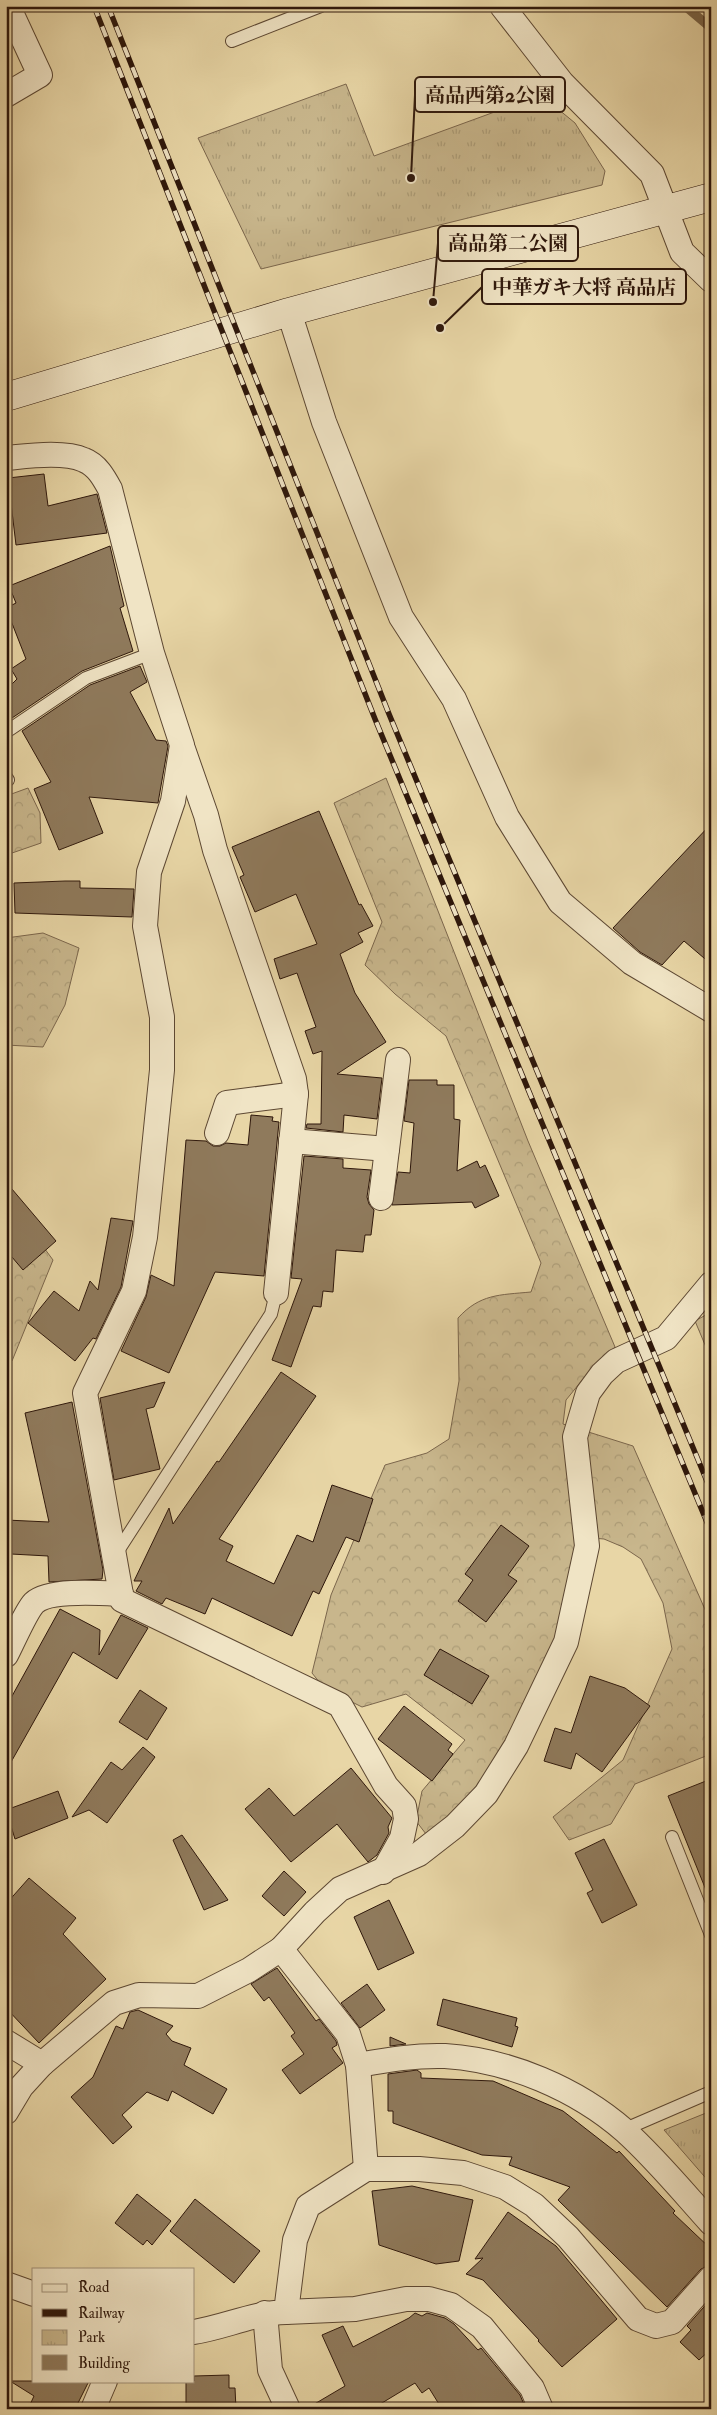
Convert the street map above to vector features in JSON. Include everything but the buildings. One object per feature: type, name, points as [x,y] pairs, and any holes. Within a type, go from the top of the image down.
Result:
[{"type":"street","points":[[6,96],[40,75],[8,6]]},
{"type":"street","points":[[502,6],[562,83],[652,174],[682,252],[711,280]]},
{"type":"street","points":[[6,397],[289,312],[711,197]]},
{"type":"street","points":[[289,312],[324,422],[402,617],[454,699],[507,817],[560,902],[632,963],[711,1010]]},
{"type":"street","points":[[6,458],[50,454],[84,460],[99,471],[110,489],[118,510],[152,653],[206,815],[218,860],[294,1079],[296,1094],[276,1293]]},
{"type":"street","points":[[182,745],[173,801],[149,872],[145,926],[162,1016],[162,1070],[145,1237],[134,1291],[84,1393],[122,1600],[340,1705],[386,1786],[404,1806],[406,1819],[402,1838],[383,1872]]},
{"type":"street","points":[[381,1198],[398,1060]]},
{"type":"street","points":[[217,1132],[228,1103],[296,1094]]},
{"type":"street","points":[[291,1141],[387,1149]]},
{"type":"street","points":[[6,2112],[21,2087],[42,2064],[114,2003],[139,1996],[198,1996],[249,1970],[281,1949],[315,1912],[340,1889],[383,1872],[419,1854],[455,1826],[486,1794],[516,1746],[566,1642],[578,1595],[587,1546],[574,1436],[588,1393],[602,1374],[616,1361],[666,1338],[711,1284]]},
{"type":"street","points":[[6,1655],[33,1603],[45,1597],[83,1592],[121,1594]]},
{"type":"street","points":[[281,1949],[348,2034],[358,2065],[366,2169]]},
{"type":"street","points":[[6,2042],[42,2064]]},
{"type":"street","points":[[358,2065],[404,2057],[445,2056],[483,2062],[528,2074],[564,2091],[596,2110],[624,2130],[711,2223]]},
{"type":"street","points":[[288,2409],[270,2370],[275,2312],[295,2240],[308,2206],[366,2169],[419,2169],[462,2173],[505,2187],[534,2205],[568,2237],[638,2319],[656,2326],[672,2322],[711,2278]]},
{"type":"street","points":[[6,2284],[32,2293]]},
{"type":"street","points":[[195,2332],[209,2330],[275,2312],[355,2308],[406,2299],[430,2299],[451,2305],[482,2327],[532,2388],[541,2409]]},
{"type":"street","points":[[93,2409],[105,2382]]},
{"type":"lane","points":[[232,41],[321,6]]},
{"type":"lane","points":[[6,732],[86,678],[152,653]]},
{"type":"lane","points":[[114,1557],[271,1314],[276,1293]]},
{"type":"lane","points":[[672,1836],[711,1935]]},
{"type":"lane","points":[[624,2130],[711,2092]]},
{"type":"green space","points":[[346,84],[374,156],[541,95],[575,123],[605,171],[602,185],[261,269],[198,138]]},
{"type":"green space","points":[[386,778],[528,1141],[615,1347],[592,1368],[566,1400],[563,1424],[633,1446],[711,1623],[711,1754],[635,1784],[611,1824],[569,1840],[553,1817],[623,1760],[672,1649],[663,1603],[641,1559],[623,1547],[604,1539],[579,1537],[556,1641],[492,1766],[445,1826],[426,1834],[416,1821],[422,1791],[465,1740],[406,1694],[362,1707],[324,1688],[312,1673],[331,1595],[385,1465],[427,1453],[449,1439],[459,1381],[458,1318],[474,1304],[482,1300],[500,1295],[531,1292],[541,1263],[446,1036],[395,994],[365,965],[382,922],[334,803]]},
{"type":"green space","points":[[28,788],[40,813],[41,843],[12,853],[6,849],[6,796]]},
{"type":"green space","points":[[43,933],[79,948],[65,1005],[43,1047],[6,1045],[6,938]]},
{"type":"green space","points":[[25,1222],[53,1260],[12,1361],[6,1360],[6,1233]]},
{"type":"green space","points":[[711,1312],[711,1359],[695,1321]]},
{"type":"green space","points":[[711,2111],[711,2184],[664,2130]]},
{"type":"waterway","points":[[685,6],[711,28]]},
{"type":"railway","points":[[94,6],[375,719],[711,1532]]},
{"type":"railway","points":[[108,6],[389,714],[711,1491]]},
{"type":"place","name":"高品西第2公園","points":[[411,178]]},
{"type":"place","name":"高品第二公園","points":[[433,302]]},
{"type":"place","name":"中華ガキ大将 高品店","points":[[440,328]]}]
